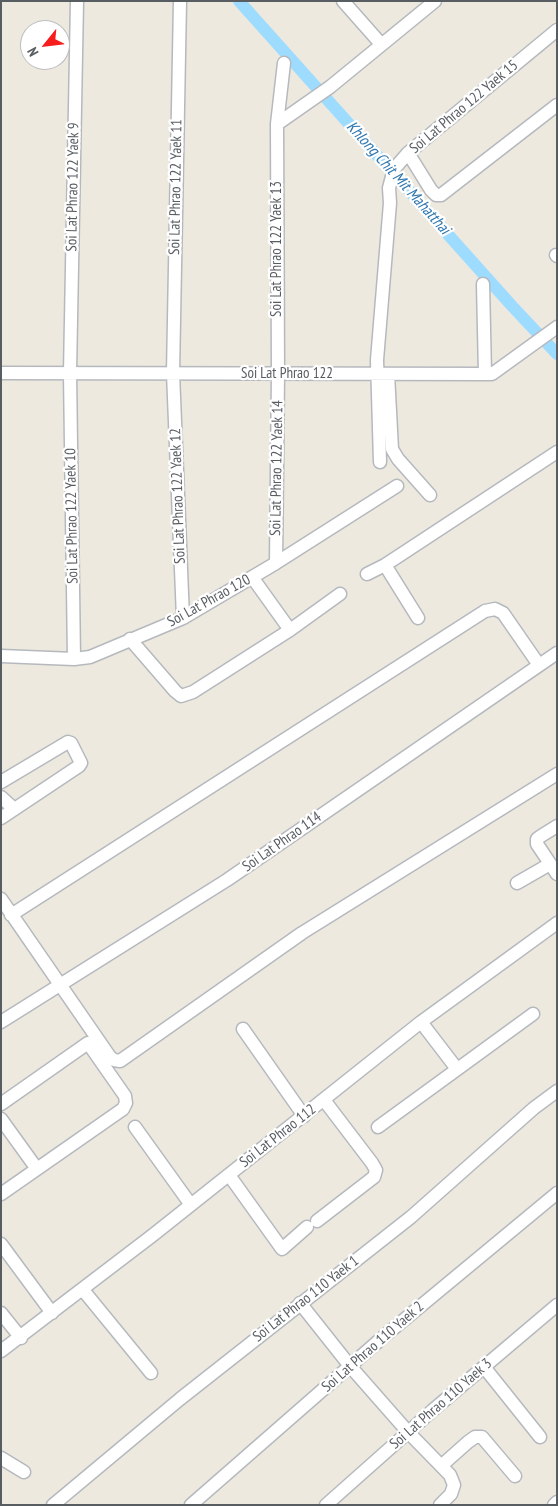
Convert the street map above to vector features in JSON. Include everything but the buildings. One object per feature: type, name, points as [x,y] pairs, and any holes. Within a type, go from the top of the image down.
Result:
[{"type":"street","name":"Soi Lat Phrao 122 Yaek 9","points":[[70,373],[77,1]]},
{"type":"street","name":"Soi Lat Phrao 122 Yaek 11","points":[[173,373],[180,1]]},
{"type":"street","points":[[344,1],[381,44]]},
{"type":"street","points":[[277,124],[330,88],[435,1]]},
{"type":"street","name":"Soi Lat Phrao 122 Yaek 15","points":[[383,374],[377,360],[390,203],[389,188],[394,169],[408,154],[557,30]]},
{"type":"street","name":"Soi Lat Phrao 122 Yaek 13","points":[[278,374],[277,124],[284,63]]},
{"type":"street","points":[[408,154],[431,190],[436,195],[441,195],[554,113]]},
{"type":"street","points":[[483,284],[485,374]]},
{"type":"street","name":"Soi Lat Phrao 122","points":[[1,373],[492,374],[556,328]]},
{"type":"street","name":"Soi Lat Phrao 122 Yaek 10","points":[[70,373],[74,659]]},
{"type":"street","name":"Soi Lat Phrao 122 Yaek 12","points":[[173,373],[183,618]]},
{"type":"street","name":"Soi Lat Phrao 122 Yaek 14","points":[[276,562],[278,374]]},
{"type":"street","points":[[380,462],[383,374]]},
{"type":"street","points":[[383,374],[392,449],[398,459],[430,494]]},
{"type":"street","points":[[367,574],[557,452]]},
{"type":"street","name":"Soi Lat Phrao 120","points":[[1,656],[74,659],[90,657],[183,618],[398,486]]},
{"type":"street","points":[[385,564],[418,618]]},
{"type":"street","points":[[252,577],[290,630]]},
{"type":"street","points":[[130,640],[181,696],[193,692],[290,630],[340,594]]},
{"type":"street","points":[[11,915],[485,611],[495,609],[503,612],[539,665]]},
{"type":"street","name":"Soi Lat Phrao 114","points":[[1,1022],[227,880],[557,653]]},
{"type":"street","points":[[1,782],[68,742],[71,743],[81,763],[1,818]]},
{"type":"street","points":[[92,1040],[110,1057],[120,1061],[302,933],[557,774]]},
{"type":"street","points":[[1,797],[14,809]]},
{"type":"street","points":[[517,883],[553,869],[537,844],[538,840],[557,826]]},
{"type":"street","points":[[1,899],[59,985],[125,1096],[126,1106],[123,1110],[1,1194]]},
{"type":"street","name":"Soi Lat Phrao 112","points":[[1,1351],[21,1338],[229,1176],[422,1022],[554,930]]},
{"type":"street","points":[[378,1127],[533,1014]]},
{"type":"street","points":[[422,1022],[457,1069]]},
{"type":"street","points":[[243,1029],[304,1116]]},
{"type":"street","points":[[1,1104],[92,1040]]},
{"type":"street","name":"Soi Lat Phrao 110 Yaek 1","points":[[53,1505],[180,1398],[411,1216],[534,1108],[557,1091]]},
{"type":"street","points":[[229,1176],[282,1249],[374,1177],[376,1170],[372,1163],[324,1100]]},
{"type":"street","points":[[1,1119],[37,1169]]},
{"type":"street","points":[[135,1127],[191,1205]]},
{"type":"street","name":"Soi Lat Phrao 110 Yaek 2","points":[[191,1505],[350,1366],[557,1193]]},
{"type":"street","points":[[1,1244],[52,1313]]},
{"type":"street","points":[[83,1290],[151,1373]]},
{"type":"street","points":[[300,1303],[350,1366],[408,1432],[450,1475],[454,1485],[451,1494],[440,1505]]},
{"type":"street","name":"Soi Lat Phrao 110 Yaek 3","points":[[326,1505],[484,1366],[557,1305]]},
{"type":"street","points":[[1,1313],[21,1338]]},
{"type":"street","points":[[484,1366],[540,1437]]},
{"type":"street","points":[[441,1466],[468,1442],[475,1438],[482,1438],[514,1476]]},
{"type":"street","points":[[1,1458],[24,1472]]},
{"type":"street","points":[[554,1505],[557,1502]]},
{"type":"waterway","name":"Khlong Chit Mit Mahatthai","points":[[239,1],[557,354]]}]
